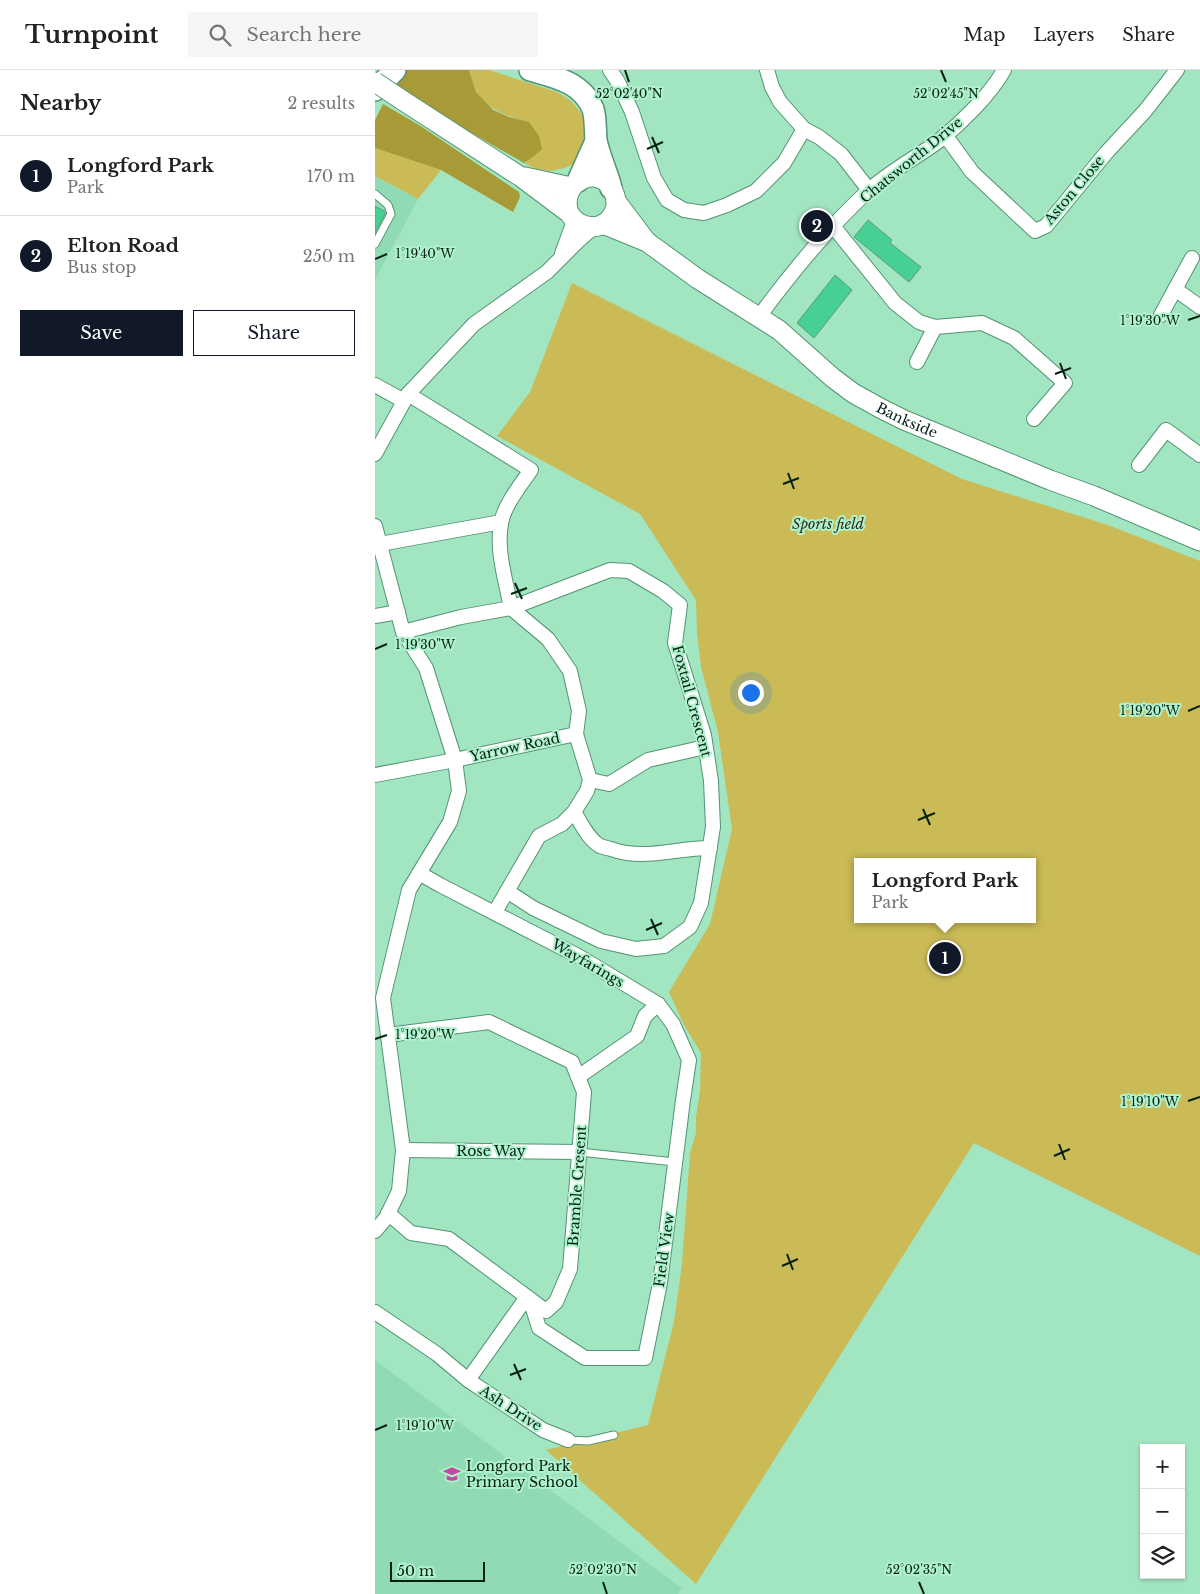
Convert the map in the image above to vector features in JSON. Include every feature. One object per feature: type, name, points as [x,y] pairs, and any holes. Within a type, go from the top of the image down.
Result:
[{"type":"main road","points":[[375,74],[378,70]]},
{"type":"main road","points":[[375,90],[395,70]]},
{"type":"main road","points":[[530,70],[565,80],[580,91],[593,109],[596,141],[614,194]]},
{"type":"main road","points":[[574,184],[596,141]]},
{"type":"street","points":[[610,70],[618,82],[632,112],[654,178],[667,200],[684,210],[704,213],[727,205],[756,191],[784,163],[804,129]]},
{"type":"street","points":[[767,70],[772,87],[780,102],[804,129],[819,137],[841,154],[869,190]]},
{"type":"street","name":"Chatsworth Drive","points":[[759,318],[781,287],[833,226],[869,190],[945,135],[980,102],[1004,70]]},
{"type":"street","name":"Aston Close","points":[[945,135],[973,172],[1035,231],[1046,226],[1105,153],[1145,111],[1177,70]]},
{"type":"street","points":[[375,82],[521,176],[580,225],[599,226]]},
{"type":"street","points":[[375,454],[406,398],[473,324],[547,272],[561,257],[613,215],[614,194],[606,182],[599,178],[592,177],[574,184],[521,176]]},
{"type":"street","points":[[561,257],[571,217],[566,200],[574,184]]},
{"type":"street","name":"Bankside","points":[[614,194],[647,242]]},
{"type":"street","name":"Bankside","points":[[599,226],[647,242],[698,280],[779,330],[833,378],[880,408],[913,424],[1094,496],[1200,541]]},
{"type":"street","points":[[833,226],[895,302],[919,322],[935,327],[982,323],[1014,338],[1065,383],[1034,419]]},
{"type":"street","points":[[1161,316],[1191,258]]},
{"type":"street","points":[[1175,289],[1200,306]]},
{"type":"street","points":[[917,362],[935,327]]},
{"type":"street","points":[[375,385],[406,398],[531,470],[512,497],[501,522],[501,554],[511,608],[461,617],[403,632]]},
{"type":"street","points":[[1139,466],[1166,430],[1200,455]]},
{"type":"street","points":[[380,544],[501,522]]},
{"type":"street","points":[[375,526],[403,632],[426,668],[455,760],[459,791],[449,822],[409,890],[379,998],[388,1035],[403,1150],[399,1191],[388,1214],[375,1231]]},
{"type":"street","name":"Foxtail Crescent","points":[[507,891],[533,908],[601,941],[636,949],[664,946],[690,927],[701,903],[713,827],[711,781],[704,735],[675,643],[680,605],[663,591],[629,571],[610,570],[511,608]]},
{"type":"street","name":"Yarrow Road","points":[[511,608],[548,639],[570,671],[579,711],[576,734],[590,780]]},
{"type":"street","points":[[375,616],[397,612]]},
{"type":"street","name":"Yarrow Road","points":[[375,776],[576,734]]},
{"type":"street","points":[[495,912],[539,836],[562,824],[574,812],[587,791],[590,780],[609,784],[648,760],[705,747]]},
{"type":"street","points":[[574,812],[587,833],[599,846],[625,854],[656,854],[690,848],[710,848]]},
{"type":"street","name":"Wayfarings","points":[[419,872],[440,885],[581,957],[657,1004]]},
{"type":"street","points":[[578,1077],[637,1036],[645,1016],[657,1004]]},
{"type":"street","name":"Field View","points":[[529,1298],[539,1328],[585,1358],[645,1358],[660,1283],[689,1060],[673,1024],[657,1004]]},
{"type":"street","name":"Bramble Cresent","points":[[388,1035],[489,1022],[572,1062],[584,1092],[570,1269],[556,1302],[546,1311],[449,1239],[411,1234],[388,1214]]},
{"type":"street","name":"Rose Way","points":[[403,1150],[579,1152]]},
{"type":"street","name":"Ash Drive","points":[[468,1380],[529,1298]]},
{"type":"street","name":"Ash Drive","points":[[375,1312],[437,1354],[468,1380],[543,1430],[569,1440]]},
{"type":"lane","points":[[375,194],[388,205],[391,214],[375,244]]},
{"type":"lane","points":[[579,1152],[675,1162]]},
{"type":"lane","name":"Ash Drive","points":[[569,1440],[588,1441],[614,1435]]},
{"type":"shaded area","points":[[407,70],[469,70],[476,92],[493,110],[509,117],[529,122],[539,136],[542,149],[524,163],[393,88]]},
{"type":"shaded area","points":[[383,104],[419,125],[519,192],[520,197],[513,212],[441,170],[375,148],[375,120]]},
{"type":"shaded area","points":[[375,176],[418,199],[375,280]]},
{"type":"shaded area","name":"Longford Park Primary School","points":[[375,1360],[682,1588],[678,1594],[375,1594]]},
{"type":"green space","points":[[469,70],[489,70],[557,92],[571,101],[583,115],[588,129],[588,144],[575,163],[565,168],[550,171],[536,169],[524,163],[533,157],[529,122],[493,109],[487,104],[476,91]]},
{"type":"green space","points":[[375,148],[441,170],[418,199],[375,176]]},
{"type":"green space","name":"Sports field","points":[[572,283],[962,479],[1108,525],[1200,561],[1200,1256],[974,1143],[696,1584],[546,1450],[648,1425],[674,1322],[682,1264],[690,1153],[696,1133],[701,1053],[684,1025],[669,992],[710,924],[732,829],[718,732],[701,667],[696,600],[640,514],[497,436],[530,392]]},
{"type":"building","points":[[375,206],[384,211],[385,214],[375,233]]},
{"type":"building","points":[[868,220],[892,240],[890,243],[921,267],[909,282],[854,237]]},
{"type":"building","points":[[835,275],[852,290],[814,338],[797,323]]},
{"type":"place","name":"Elton Road","points":[[817,226]]},
{"type":"place","name":"Longford Park","points":[[945,958]]},
{"type":"place","name":"Longford Park Primary School","points":[[452,1474]]}]
